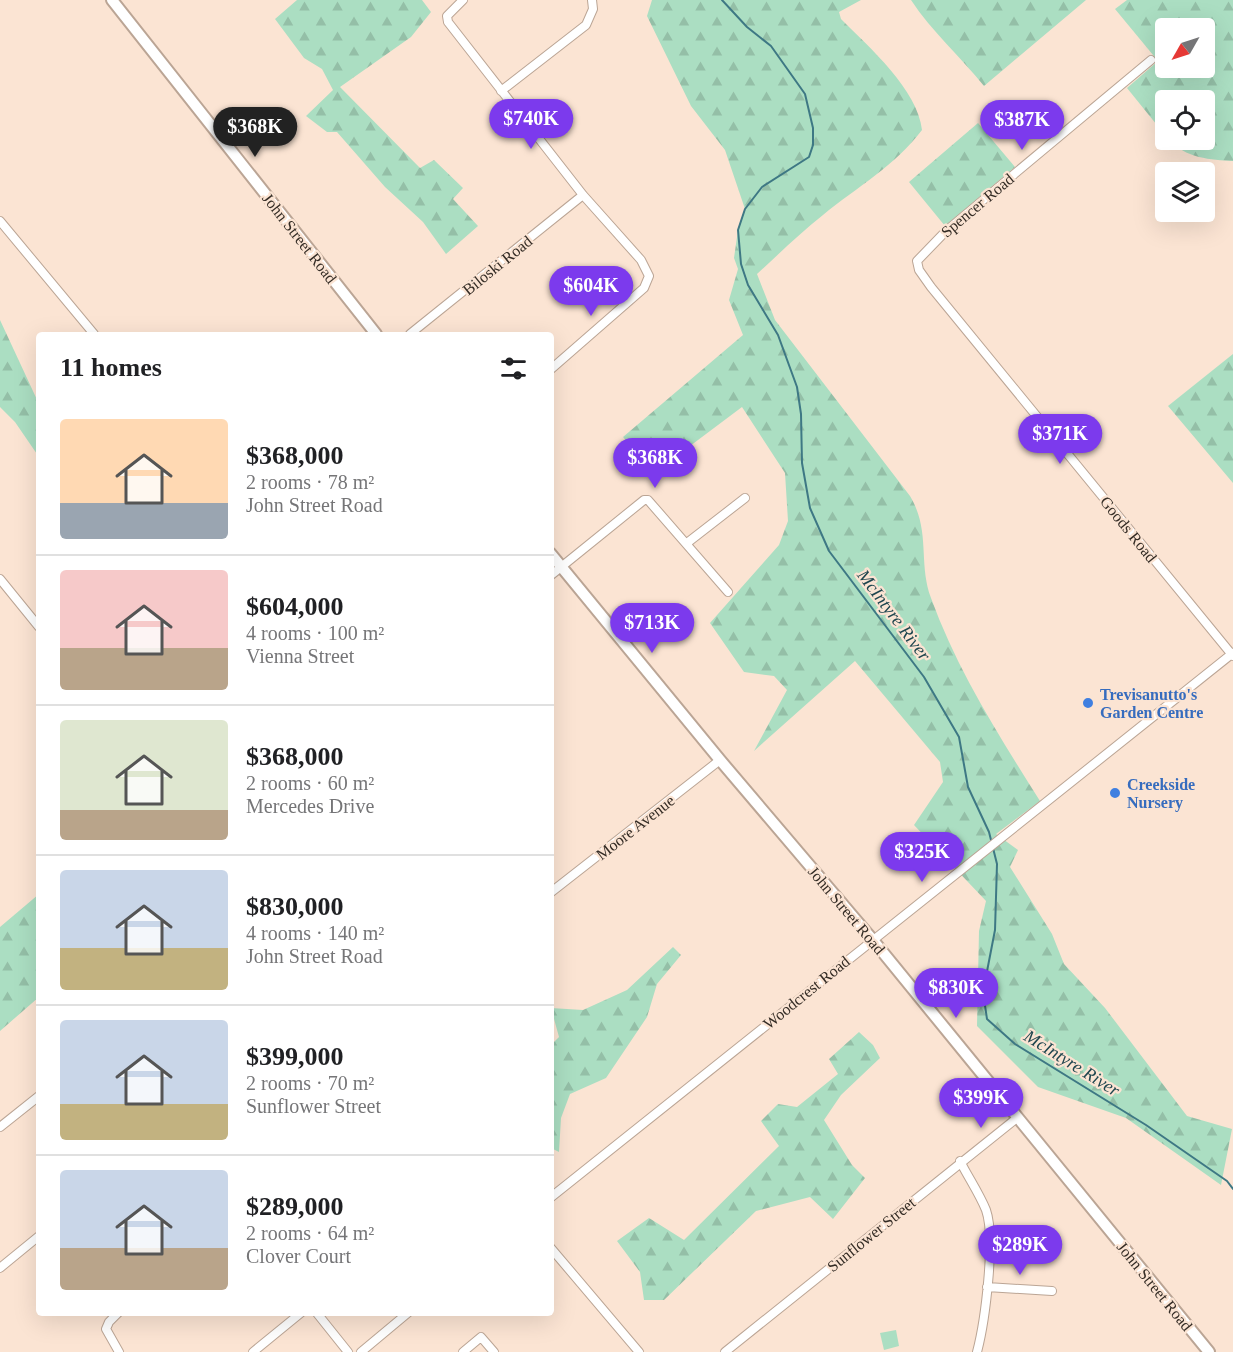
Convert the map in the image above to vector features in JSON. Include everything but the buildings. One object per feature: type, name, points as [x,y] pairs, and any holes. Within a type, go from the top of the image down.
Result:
[{"type":"main road","name":"John Street Road","points":[[112,0],[374,332]]},
{"type":"main road","name":"John Street Road","points":[[554,557],[720,760],[872,939],[1209,1352]]},
{"type":"street","points":[[463,0],[447,16],[447,22],[583,195],[647,270],[648,284],[554,366]]},
{"type":"street","points":[[501,91],[586,25],[593,9],[592,0]]},
{"type":"street","name":"Spencer Road","points":[[916,261],[946,231],[1151,60]]},
{"type":"street","name":"Biloski Road","points":[[412,332],[583,195]]},
{"type":"street","points":[[0,221],[92,332]]},
{"type":"street","name":"Goods Road","points":[[916,261],[919,270],[931,287],[1232,654]]},
{"type":"street","points":[[687,543],[745,498]]},
{"type":"street","points":[[554,573],[644,500],[652,502],[728,592]]},
{"type":"street","points":[[0,579],[36,623]]},
{"type":"street","name":"Woodcrest Road","points":[[554,1195],[1232,654]]},
{"type":"street","name":"Moore Avenue","points":[[554,890],[720,760]]},
{"type":"street","points":[[0,1127],[36,1098]]},
{"type":"street","name":"Sunflower Street","points":[[725,1352],[960,1161],[1017,1118]]},
{"type":"street","points":[[960,1161],[986,1211],[989,1228],[987,1287],[977,1352]]},
{"type":"street","points":[[0,1268],[36,1238]]},
{"type":"street","points":[[554,1253],[639,1352]]},
{"type":"street","points":[[987,1287],[1052,1291]]},
{"type":"street","points":[[115,1316],[106,1329],[119,1352]]},
{"type":"street","points":[[253,1352],[297,1316]]},
{"type":"street","points":[[319,1316],[348,1352]]},
{"type":"street","points":[[361,1352],[405,1316]]},
{"type":"street","points":[[463,1352],[481,1337],[494,1352]]},
{"type":"green space","points":[[297,0],[422,0],[431,12],[411,37],[340,87],[420,168],[434,160],[463,188],[453,199],[478,226],[446,254],[423,222],[385,187],[337,132],[327,132],[306,116],[333,90],[322,69],[304,58],[275,19]]},
{"type":"green space","points":[[652,0],[861,0],[839,12],[841,19],[878,56],[912,100],[919,115],[922,130],[911,143],[888,165],[806,229],[757,274],[775,320],[910,496],[916,509],[922,534],[927,585],[941,625],[980,702],[1040,801],[996,834],[1018,850],[1010,867],[1052,934],[1064,964],[1105,1008],[1187,1116],[1232,1129],[1221,1185],[1126,1118],[1038,1087],[977,1026],[979,931],[986,901],[914,825],[943,782],[940,762],[855,661],[754,751],[787,690],[774,676],[744,672],[710,623],[779,545],[788,521],[785,473],[742,407],[654,473],[623,437],[743,335],[729,300],[738,269],[734,258],[738,230],[745,209],[725,150],[691,106],[647,16]]},
{"type":"green space","points":[[911,0],[1086,0],[984,86],[928,23]]},
{"type":"green space","points":[[1127,0],[1233,0],[1233,161],[1207,159],[1182,150],[1215,150],[1215,90],[1155,90],[1155,123],[1127,88],[1155,64],[1155,78],[1215,78],[1215,18],[1155,18],[1155,57],[1115,9]]},
{"type":"green space","points":[[978,123],[1015,167],[945,226],[909,182]]},
{"type":"green space","points":[[0,320],[36,398],[36,453],[15,422],[0,407]]},
{"type":"green space","points":[[1233,354],[1233,483],[1168,406]]},
{"type":"green space","points":[[36,897],[36,1000],[0,1031],[0,927]]},
{"type":"green space","points":[[673,947],[681,955],[657,984],[647,1017],[606,1078],[570,1094],[561,1118],[559,1152],[554,1150],[554,1042],[559,1037],[554,1019],[554,1008],[583,1010],[627,990]]},
{"type":"green space","points":[[859,1032],[873,1045],[880,1058],[841,1095],[824,1120],[852,1165],[865,1178],[833,1219],[810,1197],[756,1211],[664,1300],[644,1300],[640,1272],[617,1241],[649,1218],[684,1240],[779,1146],[761,1121],[778,1104],[797,1107],[838,1074],[829,1059]]},
{"type":"green space","points":[[896,1330],[899,1346],[884,1350],[880,1333]]},
{"type":"waterway","name":"McIntyre River","points":[[722,0],[747,27],[771,46],[805,94],[813,128],[813,145],[809,157],[762,187],[745,209],[738,230],[741,264],[748,285],[778,335],[797,387],[801,414],[802,463],[810,508],[829,551],[924,677],[959,737],[968,787],[989,832],[997,864],[995,930],[983,992],[987,1019],[1015,1044],[1146,1125],[1227,1181],[1233,1189]]},
{"type":"place","name":"Trevisanutto's Garden Centre","points":[[1088,703]]},
{"type":"place","name":"Creekside Nursery","points":[[1115,793]]}]
